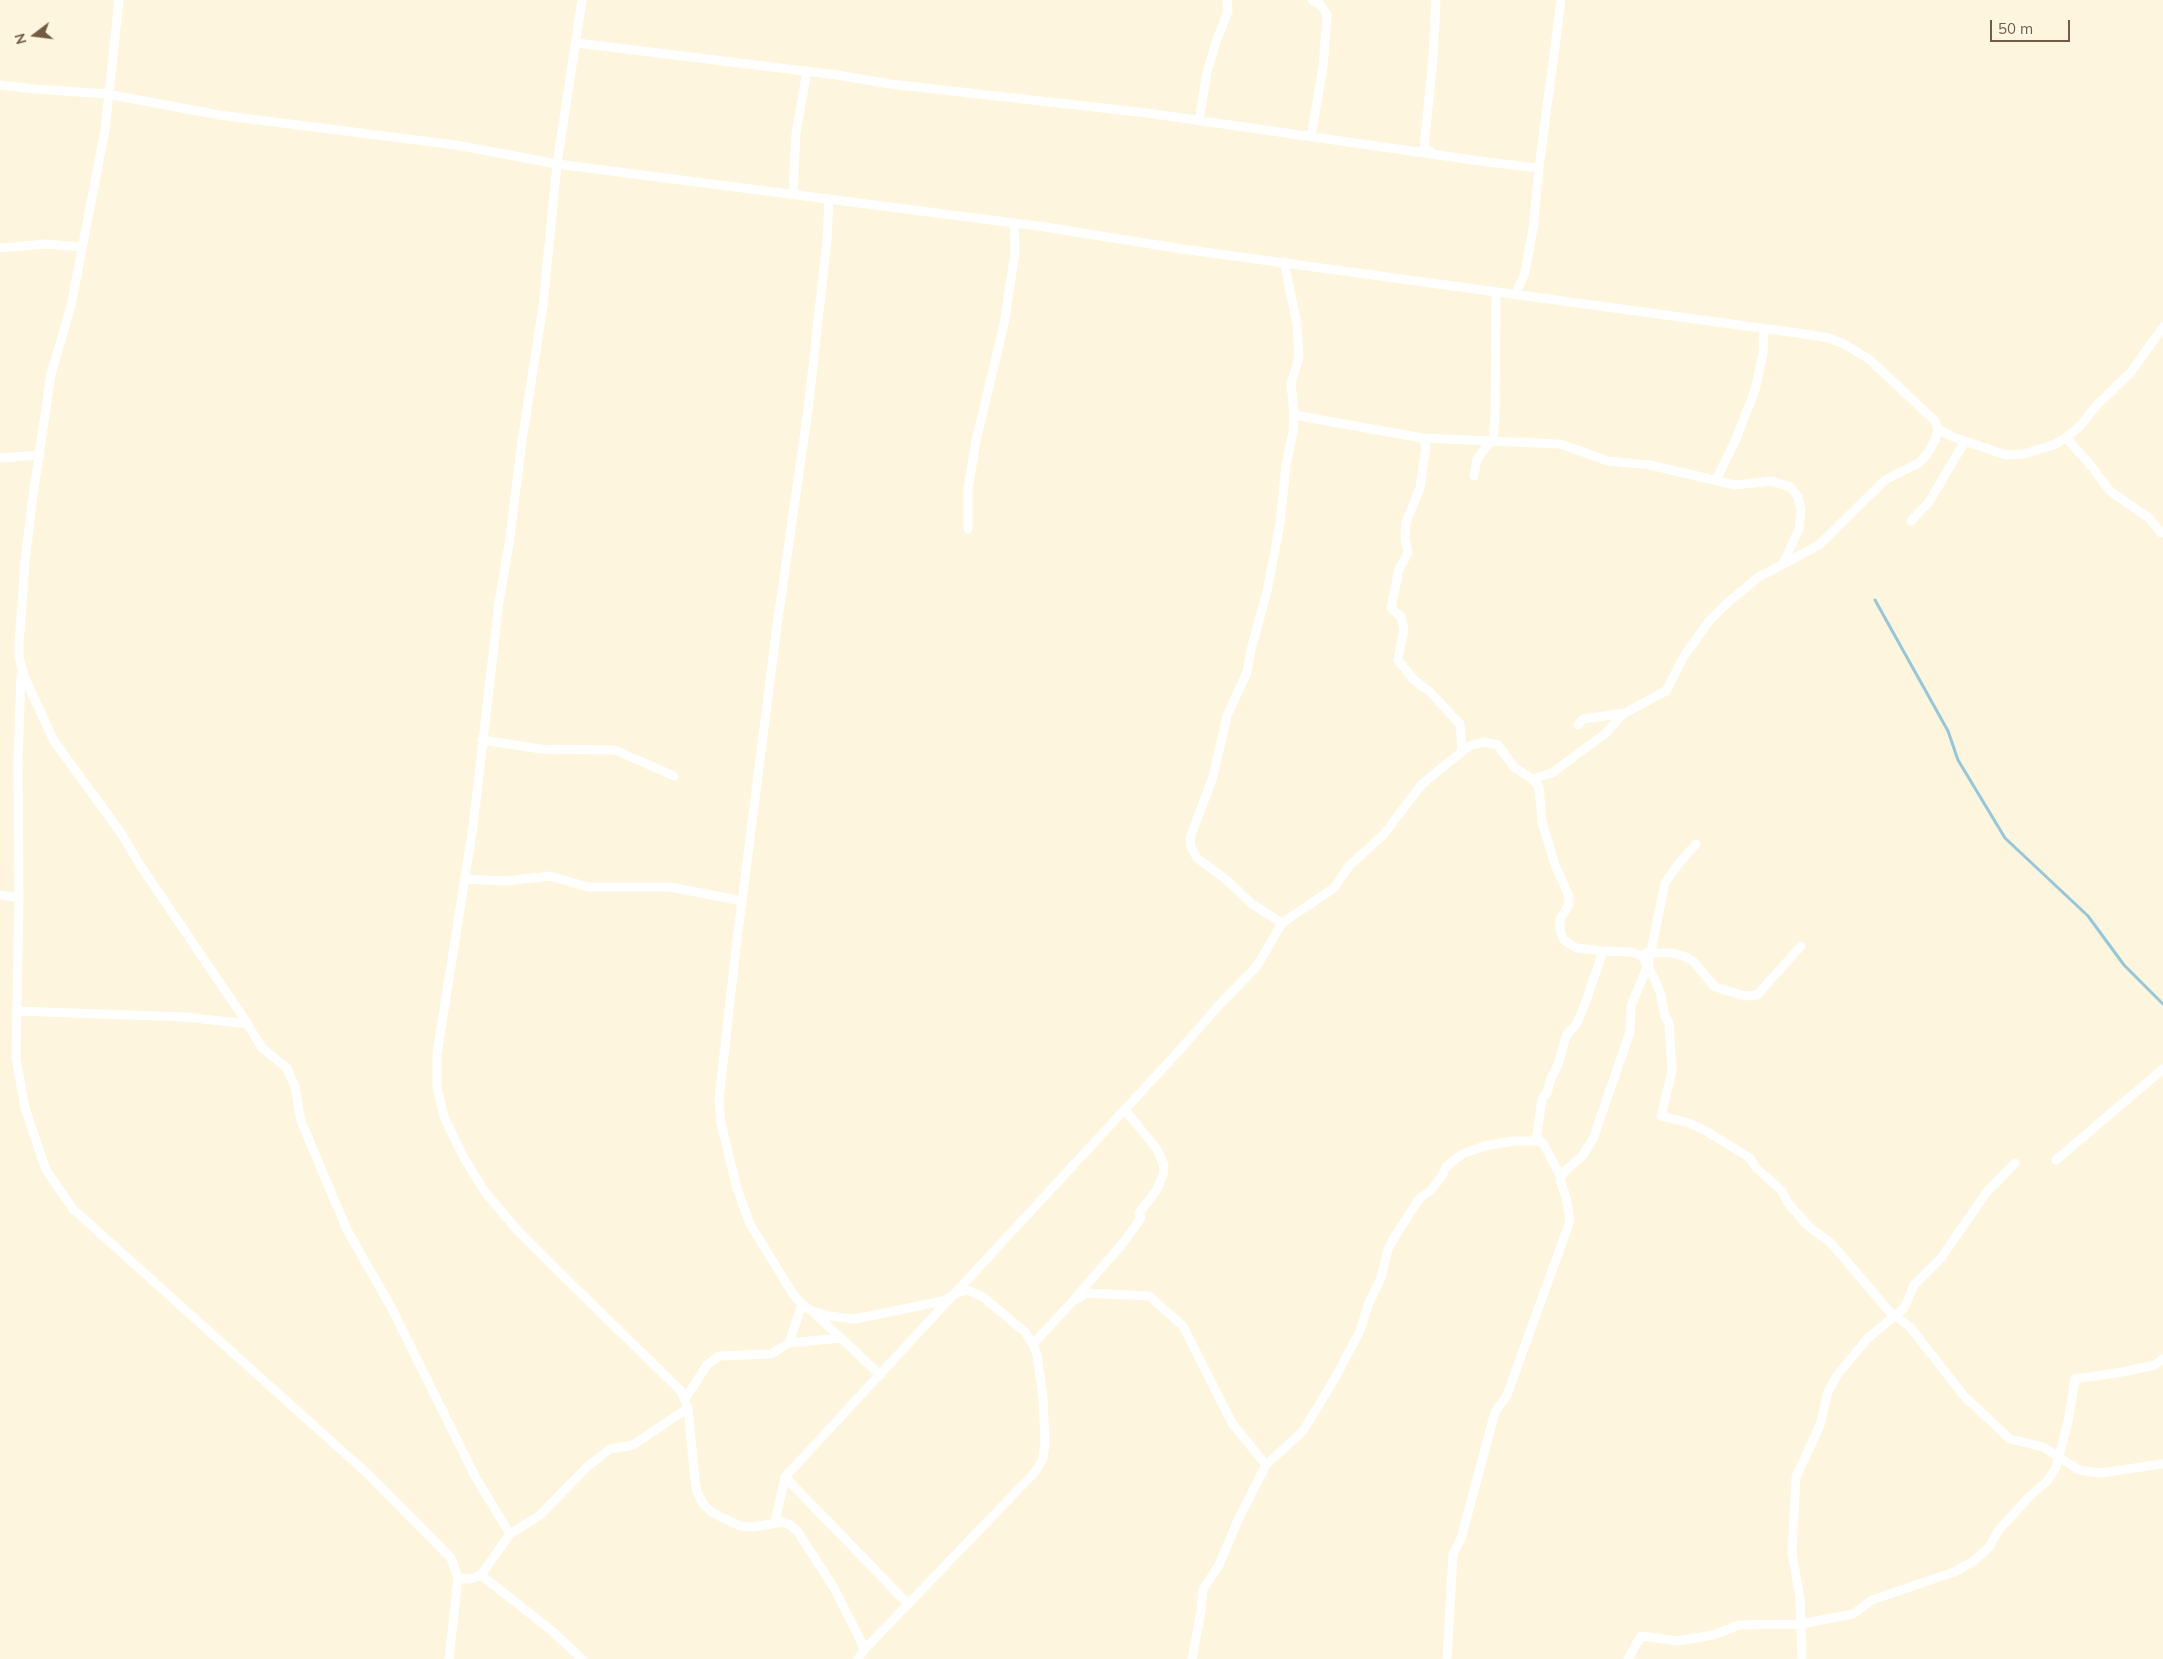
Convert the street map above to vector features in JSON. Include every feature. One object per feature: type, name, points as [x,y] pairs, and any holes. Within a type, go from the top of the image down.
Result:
[{"type":"street","points":[[119,0],[105,130],[71,306],[51,374],[25,562],[19,644],[21,667],[18,760],[19,898],[16,1011],[16,1058],[25,1108],[46,1170],[74,1209],[370,1476],[451,1558],[458,1578],[449,1659]]},
{"type":"street","points":[[582,0],[577,43],[557,164],[543,306],[523,432],[510,544],[499,602],[472,827],[437,1054],[436,1087],[444,1117],[464,1158],[485,1192],[518,1231],[670,1378],[687,1403],[694,1480],[703,1504],[713,1513],[740,1526],[753,1527],[783,1522],[798,1532],[834,1588],[864,1650]]},
{"type":"street","points":[[1200,121],[1207,72],[1228,11],[1227,0]]},
{"type":"street","points":[[1434,155],[1424,146],[1433,59],[1436,0]]},
{"type":"street","points":[[1516,294],[1525,272],[1533,229],[1561,0]]},
{"type":"street","points":[[1311,137],[1324,67],[1327,15],[1319,2]]},
{"type":"street","points":[[577,43],[807,71],[890,84],[1147,113],[1434,155],[1539,168]]},
{"type":"street","points":[[793,194],[796,133],[807,71]]},
{"type":"street","points":[[0,85],[108,94],[219,115],[456,146],[557,164],[1014,222],[1182,249],[1829,338],[1844,344],[1869,360],[1935,421],[1938,429],[1928,453],[1920,463],[1885,480],[1818,545],[1757,578],[1710,620],[1684,656],[1666,691],[1625,713],[1606,733],[1552,773],[1532,779]]},
{"type":"street","points":[[829,199],[826,249],[808,410],[776,636],[719,1100],[721,1123],[737,1189],[750,1224],[793,1294],[880,1375]]},
{"type":"street","points":[[968,529],[968,489],[976,441],[1004,324],[1015,253],[1014,222]]},
{"type":"street","points":[[0,248],[46,244],[82,247]]},
{"type":"street","points":[[1282,923],[1252,904],[1228,881],[1197,858],[1191,847],[1190,838],[1213,777],[1227,716],[1247,672],[1251,650],[1268,590],[1280,524],[1286,465],[1293,432],[1292,383],[1299,358],[1297,324],[1284,262]]},
{"type":"street","points":[[1474,476],[1477,459],[1491,440],[1495,418],[1496,292]]},
{"type":"street","points":[[1938,429],[1965,441],[2006,454],[2024,454],[2053,445],[2066,438],[2131,372],[2163,327]]},
{"type":"street","points":[[1716,480],[1736,439],[1755,390],[1763,352],[1764,328]]},
{"type":"street","points":[[1294,415],[1422,438],[1560,444],[1608,461],[1650,465],[1735,485],[1772,481],[1790,487],[1798,497],[1801,510],[1798,529],[1783,564]]},
{"type":"street","points":[[1422,438],[1426,446],[1420,488],[1406,522],[1405,539],[1408,553],[1400,569],[1390,608],[1401,617],[1404,629],[1398,660],[1414,680],[1430,692],[1460,724],[1462,752]]},
{"type":"street","points":[[2066,438],[2088,462],[2110,491],[2149,518],[2161,533]]},
{"type":"street","points":[[1911,522],[1929,502],[1965,441]]},
{"type":"street","points":[[0,458],[40,455]]},
{"type":"street","points":[[21,667],[31,695],[54,741],[121,833],[140,865],[248,1024],[262,1048],[288,1068],[296,1087],[301,1121],[347,1230],[391,1307],[476,1478],[510,1534]]},
{"type":"street","points":[[1578,725],[1583,719],[1625,713]]},
{"type":"street","points":[[482,740],[541,749],[616,750],[674,776]]},
{"type":"street","points":[[775,1522],[785,1478],[1257,966],[1282,923],[1334,888],[1348,866],[1384,834],[1422,784],[1469,746],[1484,742],[1498,745],[1514,767],[1532,779],[1539,787],[1542,822],[1554,862],[1569,897],[1569,905],[1560,919],[1560,929],[1563,939],[1576,948],[1603,951],[1672,953],[1694,962],[1714,987],[1745,996],[1757,995],[1801,946]]},
{"type":"street","points":[[1561,1177],[1583,1155],[1593,1139],[1630,1032],[1630,1006],[1648,965],[1665,883],[1679,862],[1696,844]]},
{"type":"street","points":[[464,878],[506,881],[550,876],[588,887],[670,887],[742,901]]},
{"type":"street","points":[[0,895],[19,898]]},
{"type":"street","points":[[1536,1140],[1542,1099],[1547,1093],[1551,1078],[1558,1065],[1566,1036],[1576,1023],[1586,1001],[1603,951]]},
{"type":"street","points":[[1631,952],[1642,956],[1648,965],[1660,992],[1670,1034],[1672,1071],[1661,1116],[1689,1123],[1706,1131],[1750,1158],[1756,1168],[1782,1191],[1788,1203],[1808,1226],[1831,1243],[1874,1295],[1895,1316],[1910,1327],[1964,1396],[2010,1439],[2043,1447],[2079,1470],[2100,1473],[2163,1464]]},
{"type":"street","points":[[16,1011],[184,1017],[248,1024]]},
{"type":"street","points":[[2056,1160],[2163,1069]]},
{"type":"street","points":[[1033,1344],[1124,1242],[1141,1218],[1139,1213],[1156,1191],[1163,1176],[1164,1166],[1157,1149],[1125,1110]]},
{"type":"street","points":[[1192,1659],[1201,1611],[1202,1589],[1218,1567],[1239,1518],[1266,1465],[1303,1431],[1324,1399],[1360,1331],[1368,1305],[1381,1278],[1388,1249],[1394,1238],[1420,1199],[1431,1190],[1446,1168],[1462,1154],[1484,1146],[1514,1141],[1536,1140],[1544,1145],[1561,1177],[1570,1221],[1507,1395],[1495,1412],[1461,1540],[1453,1554],[1447,1659]]},
{"type":"street","points":[[1802,1659],[1800,1598],[1792,1553],[1796,1477],[1820,1425],[1828,1392],[1838,1374],[1866,1339],[1904,1308],[1914,1285],[1941,1258],[1986,1193],[2015,1163]]},
{"type":"street","points":[[810,1310],[828,1316],[855,1319],[943,1301],[954,1294],[968,1290],[983,1297],[1025,1332],[1033,1344],[1037,1355],[1043,1397],[1046,1442],[1043,1459],[1035,1472],[864,1650],[858,1659]]},
{"type":"street","points":[[1073,1301],[1086,1293],[1149,1296],[1183,1326],[1232,1423],[1266,1465]]},
{"type":"street","points":[[789,1343],[802,1304]]},
{"type":"street","points":[[458,1578],[471,1579],[481,1575],[510,1534],[540,1515],[588,1466],[610,1449],[634,1445],[687,1403],[707,1365],[719,1356],[771,1354],[789,1343],[841,1338]]},
{"type":"street","points":[[1628,1659],[1640,1636],[1678,1641],[1713,1635],[1739,1624],[1801,1624],[1853,1614],[1872,1600],[1954,1572],[1974,1561],[1990,1546],[1998,1531],[2030,1496],[2048,1480],[2058,1458],[2068,1422],[2075,1379],[2146,1367],[2154,1365],[2163,1359]]},
{"type":"street","points":[[785,1478],[908,1604]]},
{"type":"street","points":[[481,1575],[551,1630],[582,1659]]},
{"type":"waterway","points":[[1875,600],[1948,731],[1958,760],[2005,838],[2088,916],[2124,965],[2163,1004]]}]
